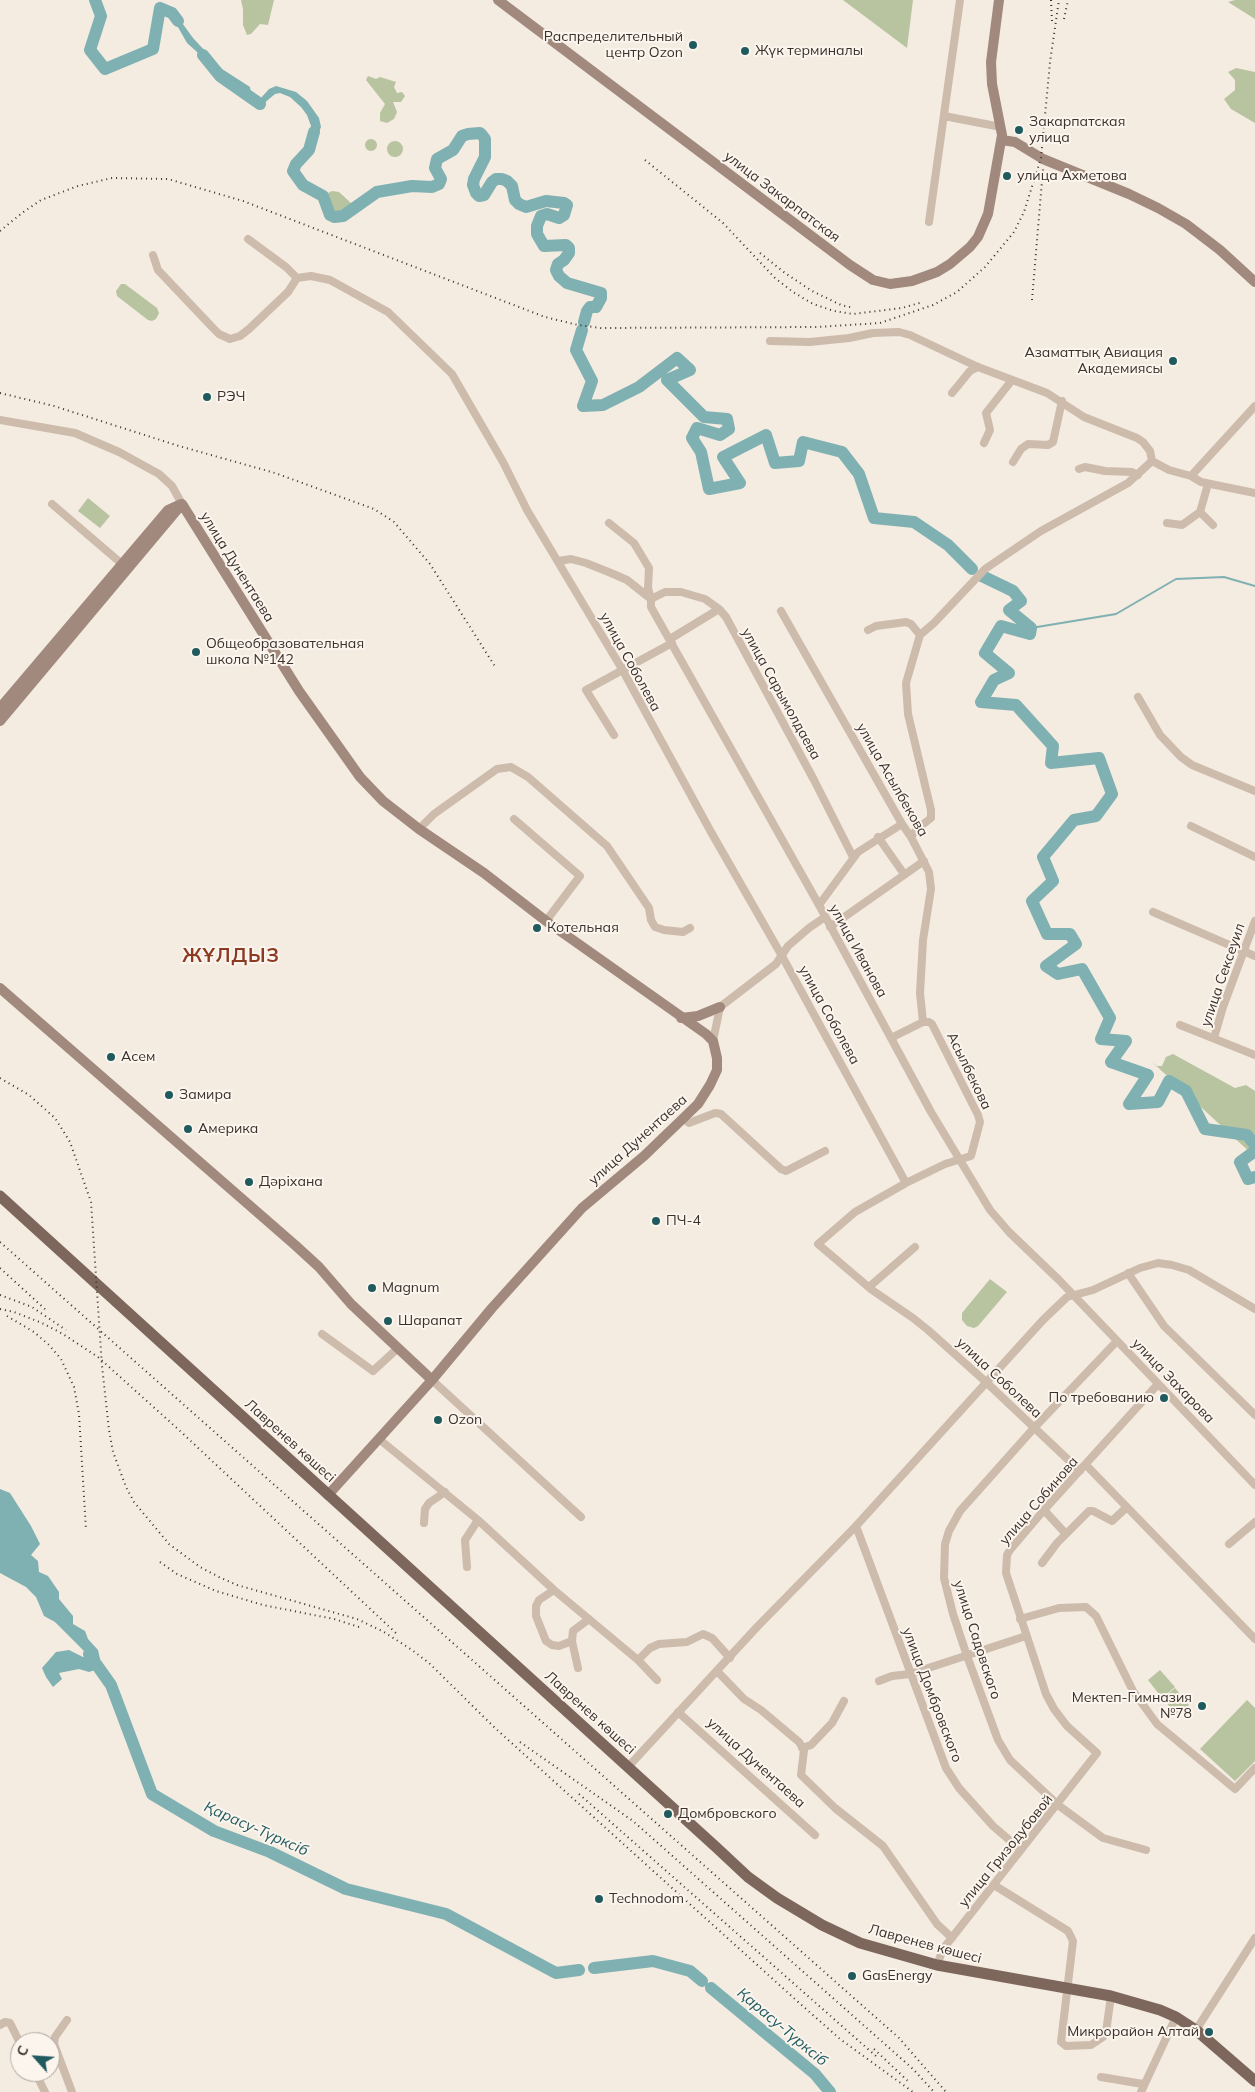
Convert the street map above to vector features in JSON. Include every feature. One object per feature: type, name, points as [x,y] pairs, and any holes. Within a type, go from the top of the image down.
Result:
[{"type":"main road","name":"Лавренев көшесі","points":[[0,1196],[748,1876],[777,1898],[860,1943],[937,1965],[1111,1996],[1176,2017],[1196,2030],[1255,2081]]},
{"type":"street","name":"улица Закарпатская","points":[[498,0],[767,204],[860,272],[881,282],[900,284],[930,275],[950,264],[970,247],[984,226],[988,214],[1002,140]]},
{"type":"street","points":[[929,222],[960,0]]},
{"type":"street","points":[[999,0],[991,62],[992,84],[1002,140],[1014,142],[1043,159],[1129,194],[1158,208],[1186,224],[1220,250],[1255,282]]},
{"type":"street","points":[[944,116],[1001,127]]},
{"type":"street","points":[[153,256],[158,270],[219,334],[230,339],[240,336],[249,329],[288,292],[297,278],[286,267],[248,239]]},
{"type":"street","name":"улица Соболева","points":[[297,278],[311,276],[330,280],[388,312],[452,374],[503,462],[527,510],[622,669],[906,1183]]},
{"type":"street","points":[[770,341],[810,342],[849,338],[873,333],[899,332],[921,338],[978,367],[1047,393],[1084,417],[1143,442],[1150,451],[1152,461]]},
{"type":"street","points":[[952,393],[970,371],[978,367]]},
{"type":"street","points":[[984,443],[990,430],[986,413],[1012,380]]},
{"type":"street","points":[[1013,462],[1028,444],[1048,445],[1053,442],[1062,401]]},
{"type":"street","points":[[1191,476],[1255,406]]},
{"type":"street","points":[[0,420],[75,433],[119,452],[159,474],[172,486],[182,504]]},
{"type":"street","points":[[911,837],[916,830],[931,818],[931,810],[908,714],[906,682],[920,635],[934,623],[985,569],[1041,531],[1128,483],[1152,461]]},
{"type":"street","points":[[1152,461],[1169,470],[1191,476],[1200,482],[1255,493]]},
{"type":"street","points":[[1079,469],[1085,467],[1105,472],[1132,472],[1138,475]]},
{"type":"street","points":[[1167,523],[1182,525],[1200,512],[1208,484]]},
{"type":"street","points":[[52,504],[122,564]]},
{"type":"street","points":[[0,708],[168,510],[182,504]]},
{"type":"street","points":[[0,721],[182,504]]},
{"type":"street","name":"улица Дунентаева","points":[[182,504],[296,686],[360,777],[383,801],[713,1041],[717,1058],[717,1070],[698,1104],[684,1119],[582,1208],[492,1308],[432,1380],[328,1495]]},
{"type":"street","points":[[1200,512],[1213,525]]},
{"type":"street","name":"улица Иванова","points":[[609,523],[634,544],[649,568],[648,588],[652,599],[651,607],[819,905],[959,1160],[990,1210],[1015,1238],[1073,1295]]},
{"type":"street","points":[[558,561],[571,559],[603,570],[627,580],[652,599]]},
{"type":"street","name":"улица Сарымолдаева","points":[[652,599],[665,592],[681,592],[705,599],[719,609],[726,617],[848,843],[853,857]]},
{"type":"street","points":[[614,735],[586,690],[671,641],[719,609]]},
{"type":"street","name":"улица Асылбекова","points":[[781,611],[924,860]]},
{"type":"street","points":[[868,630],[876,626],[906,622],[911,624],[920,635]]},
{"type":"street","points":[[1138,697],[1160,735],[1181,757],[1192,765],[1255,791]]},
{"type":"street","points":[[419,829],[434,814],[497,769],[511,767],[542,789],[607,846],[649,908],[651,920],[655,926],[664,930],[682,932],[690,928]]},
{"type":"street","points":[[514,819],[580,876],[546,921]]},
{"type":"street","points":[[819,905],[853,857],[878,837],[902,824]]},
{"type":"street","points":[[1191,826],[1255,857]]},
{"type":"street","points":[[878,837],[904,874]]},
{"type":"street","points":[[830,927],[924,860],[929,872],[931,889],[923,940],[920,993],[923,1022],[891,1038]]},
{"type":"street","points":[[1153,912],[1255,956]]},
{"type":"street","points":[[681,1018],[698,1016],[720,1008],[776,964],[788,946],[825,917]]},
{"type":"street","name":"улица Сексеуил","points":[[1214,1038],[1223,1007],[1255,921]]},
{"type":"street","points":[[0,988],[295,1245],[319,1267],[350,1304],[581,1517]]},
{"type":"street","points":[[713,1041],[720,1008]]},
{"type":"street","name":"Асылбекова","points":[[923,1022],[932,1024],[980,1122],[971,1156],[959,1160]]},
{"type":"street","points":[[1180,1025],[1255,1055]]},
{"type":"street","points":[[684,1119],[689,1123],[715,1113],[721,1114],[781,1169],[786,1170],[825,1150]]},
{"type":"street","name":"улица Соболева","points":[[959,1160],[906,1183],[855,1212],[818,1244],[869,1287],[913,1318],[986,1382],[1080,1471]]},
{"type":"street","points":[[869,1287],[915,1247]]},
{"type":"street","points":[[628,1767],[856,1526],[1062,1300],[1093,1290],[1128,1273],[1158,1263],[1189,1270],[1255,1308]]},
{"type":"street","points":[[1128,1273],[1164,1326],[1255,1415]]},
{"type":"street","name":"улица Захарова","points":[[1073,1295],[1255,1485]]},
{"type":"street","points":[[322,1334],[373,1371],[398,1348]]},
{"type":"street","name":"улица Садовского","points":[[1117,1341],[1034,1428],[960,1511],[947,1537],[944,1578],[953,1614],[967,1656],[998,1740],[1010,1760],[1058,1805],[1103,1838],[1146,1850]]},
{"type":"street","name":"улица Собинова","points":[[1097,1753],[1067,1726],[1054,1709],[1046,1694],[1006,1573],[1006,1560],[1010,1550],[1044,1510],[1158,1384]]},
{"type":"street","points":[[379,1439],[478,1520],[554,1590],[638,1660],[657,1680]]},
{"type":"street","points":[[1086,1465],[1255,1639]]},
{"type":"street","points":[[424,1523],[425,1509],[429,1503],[445,1492]]},
{"type":"street","points":[[1042,1563],[1066,1534],[1089,1511],[1093,1511],[1112,1521],[1127,1507]]},
{"type":"street","points":[[1044,1510],[1066,1534]]},
{"type":"street","points":[[467,1567],[465,1540],[478,1520]]},
{"type":"street","points":[[1228,1544],[1255,1522]]},
{"type":"street","name":"улица Домбровского","points":[[856,1526],[946,1768],[959,1788],[993,1826],[1021,1850]]},
{"type":"street","points":[[554,1590],[539,1600],[536,1606],[536,1616],[546,1641],[552,1645],[559,1646],[572,1641]]},
{"type":"street","points":[[1020,1619],[1059,1608],[1086,1607],[1096,1616],[1133,1691],[1158,1724],[1235,1789],[1255,1768]]},
{"type":"street","points":[[578,1668],[572,1641],[573,1632],[589,1619]]},
{"type":"street","points":[[638,1660],[650,1648],[659,1644],[687,1642],[703,1634],[712,1638],[730,1658]]},
{"type":"street","points":[[879,1681],[892,1676],[910,1674],[1026,1636]]},
{"type":"street","points":[[717,1671],[739,1694],[769,1717],[804,1750],[801,1775],[835,1808],[883,1846],[936,1924],[952,1938]]},
{"type":"street","points":[[802,1748],[811,1745],[832,1723],[844,1701]]},
{"type":"street","name":"улица Дунентаева","points":[[678,1712],[815,1835]]},
{"type":"street","name":"улица Гризодубовой","points":[[937,1965],[943,1949],[1097,1753]]},
{"type":"street","points":[[994,1885],[1068,1931],[1073,1941],[1061,2042],[1066,2046],[1091,2045],[1103,2037],[1106,2032],[1111,1996]]},
{"type":"street","points":[[1196,2030],[1255,1938]]},
{"type":"street","points":[[1101,2077],[1142,2088],[1176,2017]]},
{"type":"street","points":[[67,2020],[55,2037],[54,2044],[72,2092]]},
{"type":"street","points":[[0,2025],[6,2022],[10,2023],[14,2032]]},
{"type":"green space","points":[[241,0],[274,0],[268,25],[260,24],[251,34],[247,35],[243,25]]},
{"type":"green space","points":[[843,0],[913,0],[907,48]]},
{"type":"green space","points":[[1255,0],[1255,19],[1228,2]]},
{"type":"green space","points":[[1236,68],[1255,72],[1255,123],[1231,109],[1224,99],[1235,90],[1235,80],[1228,72]]},
{"type":"green space","points":[[368,76],[376,79],[380,77],[396,82],[394,87],[397,93],[402,92],[405,96],[401,102],[393,102],[397,112],[394,119],[387,123],[380,121],[380,113],[385,104],[366,80]]},
{"type":"green space","points":[[369,139],[373,139],[377,145],[373,151],[369,151],[365,147],[365,143]]},
{"type":"green space","points":[[395,141],[403,149],[395,157],[387,149]]},
{"type":"green space","points":[[332,191],[339,192],[352,204],[351,209],[345,213],[336,212],[331,208],[328,193]]},
{"type":"green space","points":[[121,284],[125,284],[157,308],[159,313],[156,319],[148,320],[117,296],[116,291]]},
{"type":"green space","points":[[88,498],[110,516],[100,528],[78,511]]},
{"type":"green space","points":[[1173,1054],[1235,1088],[1246,1085],[1255,1091],[1255,1157],[1151,1061],[1157,1066],[1162,1066],[1166,1057]]},
{"type":"green space","points":[[990,1279],[1007,1292],[978,1326],[974,1328],[967,1326],[962,1320],[962,1313]]},
{"type":"green space","points":[[1160,1670],[1175,1687],[1162,1698],[1148,1680]]},
{"type":"green space","points":[[1175,1688],[1189,1705],[1177,1716],[1163,1698]]},
{"type":"green space","points":[[1247,1700],[1255,1708],[1255,1761],[1235,1781],[1200,1749]]},
{"type":"water","points":[[166,6],[172,9],[193,38],[222,69],[250,87],[254,98],[260,99],[269,89],[276,86],[296,92],[307,101],[319,118],[321,127],[312,149],[307,146],[311,126],[307,115],[301,107],[290,97],[280,93],[275,94],[262,105],[256,105],[239,85],[226,78],[187,43],[174,20],[169,15],[165,16]]},
{"type":"water","points":[[0,1489],[10,1493],[40,1544],[31,1555],[38,1561],[39,1572],[48,1576],[59,1592],[59,1599],[73,1616],[73,1624],[85,1631],[88,1639],[98,1650],[100,1659],[98,1669],[89,1672],[79,1669],[59,1673],[62,1679],[53,1687],[42,1668],[56,1652],[69,1650],[83,1657],[86,1656],[85,1652],[55,1622],[44,1616],[36,1597],[26,1587],[0,1573]]},
{"type":"waterway","points":[[95,0],[101,16],[90,50],[105,69],[153,49],[160,8],[172,13],[178,21]]},
{"type":"waterway","points":[[203,55],[220,76],[260,104]]},
{"type":"waterway","points":[[314,132],[309,150],[296,164],[293,171],[303,185],[323,196],[330,215],[334,217],[343,216],[377,192],[412,186],[432,187],[439,184],[441,179],[435,168],[437,159],[453,150],[462,136],[480,133],[485,139],[485,157],[473,185],[479,196],[484,195],[496,179],[502,179],[512,186],[515,200],[526,207],[546,201],[567,205],[564,215],[559,218],[547,214],[541,216],[537,226],[537,234],[544,246],[566,245],[569,248],[569,253],[558,264],[556,270],[559,276],[567,283],[601,293],[601,298],[596,307],[590,307],[587,311],[584,322]]},
{"type":"waterway","points":[[582,330],[576,350],[592,381],[583,406],[603,405],[639,387],[677,358],[690,370],[667,380],[704,417],[727,419],[729,429],[720,435],[697,428],[692,438],[701,452],[709,489],[740,483],[723,457],[766,435],[775,463],[799,461],[803,442],[842,452],[859,474],[874,518],[914,522],[948,545],[972,569]]},
{"type":"waterway","points":[[982,576],[1013,591],[1021,601],[1009,610],[1031,628],[1030,634],[1001,626],[985,653],[1009,673],[994,680],[981,702],[1016,705],[1053,746],[1051,763],[1099,758],[1112,794],[1096,816],[1074,820],[1043,857],[1053,881],[1032,901],[1047,934],[1070,934],[1076,944],[1046,966],[1058,974],[1082,969],[1110,1018],[1101,1039],[1126,1041],[1111,1062],[1148,1075],[1129,1104],[1158,1102],[1169,1081],[1186,1091],[1205,1129],[1247,1135],[1255,1145]]},
{"type":"waterway","points":[[1031,628],[1116,614],[1176,579],[1224,577],[1255,586]]},
{"type":"waterway","points":[[1255,1151],[1240,1162],[1248,1179],[1255,1177]]},
{"type":"waterway","name":"Қарасу-Түрксіб","points":[[89,1654],[111,1685],[152,1794],[214,1831],[270,1852],[346,1889],[446,1914],[556,1973],[579,1970]]},
{"type":"waterway","name":"Қарасу-Түрксіб","points":[[594,1968],[653,1961],[690,1971],[702,1981]]},
{"type":"waterway","name":"Қарасу-Түрксіб","points":[[711,1988],[815,2074],[830,2092]]},
{"type":"railway","points":[[1051,0],[1052,22]]},
{"type":"railway","points":[[0,231],[41,200],[78,186],[112,178],[168,179],[243,201],[545,317],[578,325],[601,328],[817,327],[880,323],[933,305],[957,292],[985,267],[1014,232],[1024,212],[1041,158],[1050,62],[1059,0]]},
{"type":"railway","points":[[1064,19],[1068,0]]},
{"type":"railway","points":[[645,160],[723,223],[775,278],[813,304],[834,311],[853,314],[902,308],[923,302]]},
{"type":"railway","points":[[1032,300],[1043,169]]},
{"type":"railway","points":[[760,253],[812,291],[841,305],[854,308]]},
{"type":"railway","points":[[0,393],[54,406],[179,446],[275,473],[374,509],[394,522],[430,564],[496,668]]},
{"type":"railway","points":[[0,1078],[29,1095],[55,1118],[70,1142],[91,1202],[102,1366],[113,1452],[126,1487],[134,1502],[169,1544],[200,1567],[237,1585],[357,1619],[384,1632],[412,1650],[429,1663],[495,1728],[840,2039],[913,2092]]},
{"type":"railway","points":[[0,1242],[899,2038],[946,2092]]},
{"type":"railway","points":[[0,1268],[46,1310]]},
{"type":"railway","points":[[0,1295],[32,1307],[66,1330]]},
{"type":"railway","points":[[0,1309],[14,1312],[42,1323],[98,1357],[397,1634]]},
{"type":"railway","points":[[7,1316],[34,1332],[49,1345],[61,1359],[74,1387],[79,1414],[86,1530]]},
{"type":"railway","points":[[160,1562],[177,1574],[216,1591],[263,1605],[334,1619],[359,1627]]},
{"type":"railway","points":[[520,1742],[633,1821],[913,2069],[934,2092]]},
{"type":"railway","points":[[579,1794],[877,2057]]},
{"type":"railway","points":[[874,2049],[910,2083]]},
{"type":"place","name":"Распределительный центр Ozon","points":[[693,45]]},
{"type":"place","name":"Жүк терминалы","points":[[745,51]]},
{"type":"place","name":"Закарпатская улица","points":[[1019,130]]},
{"type":"place","name":"улица Ахметова","points":[[1007,176]]},
{"type":"place","name":"Азаматтық Авиация Академиясы","points":[[1173,361]]},
{"type":"place","name":"РЭЧ","points":[[207,397]]},
{"type":"place","name":"Общеобразовательная школа №142","points":[[196,652]]},
{"type":"place","name":"Котельная","points":[[537,928]]},
{"type":"place","name":"Асем","points":[[111,1057]]},
{"type":"place","name":"Замира","points":[[169,1095]]},
{"type":"place","name":"Америка","points":[[188,1129]]},
{"type":"place","name":"Дəріхана","points":[[249,1182]]},
{"type":"place","name":"ПЧ-4","points":[[656,1221]]},
{"type":"place","name":"Magnum","points":[[372,1288]]},
{"type":"place","name":"Шарапат","points":[[388,1321]]},
{"type":"place","name":"По требованию","points":[[1164,1398]]},
{"type":"place","name":"Ozon","points":[[438,1420]]},
{"type":"place","name":"Мектеп-Гимназия №78","points":[[1202,1706]]},
{"type":"place","name":"Домбровского","points":[[668,1814]]},
{"type":"place","name":"Technodom","points":[[599,1899]]},
{"type":"place","name":"GasEnergy","points":[[852,1976]]},
{"type":"place","name":"Микрорайон Алтай","points":[[1209,2032]]},
{"type":"district","name":"ЖҰЛДЫЗ","points":[[231,956]]}]
